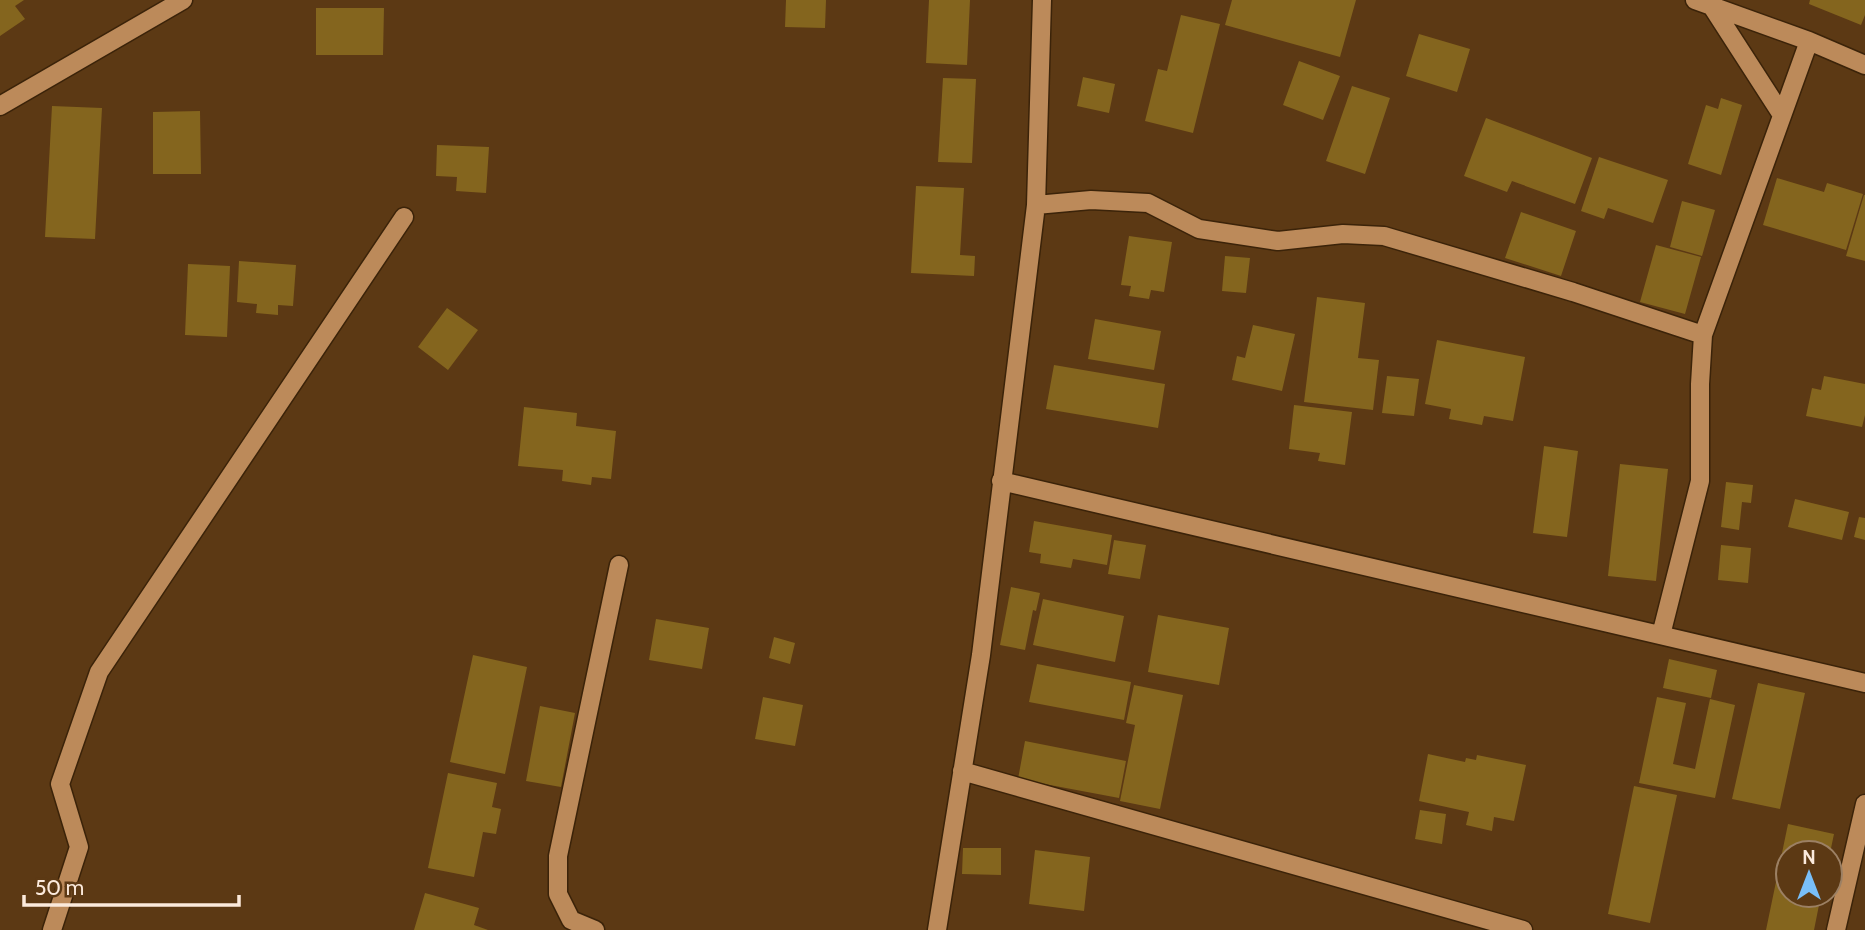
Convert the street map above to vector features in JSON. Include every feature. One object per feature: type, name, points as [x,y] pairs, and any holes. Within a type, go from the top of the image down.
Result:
[{"type":"street","points":[[0,106],[183,0]]},
{"type":"street","points":[[937,930],[981,654],[1036,205],[1042,0]]},
{"type":"street","points":[[1695,0],[1809,41],[1865,65]]},
{"type":"street","points":[[1713,8],[1782,115]]},
{"type":"street","points":[[1661,635],[1700,481],[1703,335],[1809,41]]},
{"type":"street","points":[[1036,205],[1091,200],[1148,203],[1199,229],[1278,241],[1342,234],[1384,236],[1573,292],[1703,335]]},
{"type":"street","points":[[52,930],[79,847],[60,785],[99,672],[404,217]]},
{"type":"street","points":[[1001,481],[1865,682]]},
{"type":"street","points":[[595,930],[571,920],[558,894],[558,856],[619,565]]},
{"type":"street","points":[[962,771],[1523,930]]},
{"type":"street","points":[[1836,930],[1865,804]]},
{"type":"building","points":[[0,0],[24,0],[15,6],[25,19],[0,36]]},
{"type":"building","points":[[786,0],[826,0],[825,28],[785,27]]},
{"type":"building","points":[[929,0],[970,0],[967,65],[926,63]]},
{"type":"building","points":[[1232,0],[1356,0],[1340,57],[1225,25]]},
{"type":"building","points":[[1810,0],[1865,0],[1865,15],[1861,25],[1809,4]]},
{"type":"building","points":[[316,8],[384,8],[383,55],[316,55]]},
{"type":"building","points":[[1181,15],[1220,24],[1193,133],[1145,121],[1158,69],[1167,71]]},
{"type":"building","points":[[1419,34],[1470,49],[1457,92],[1406,76]]},
{"type":"building","points":[[1299,61],[1340,76],[1323,120],[1283,105]]},
{"type":"building","points":[[1083,77],[1115,84],[1109,113],[1077,106]]},
{"type":"building","points":[[943,78],[976,79],[972,163],[938,162]]},
{"type":"building","points":[[1352,86],[1390,98],[1365,174],[1326,161]]},
{"type":"building","points":[[1721,98],[1742,105],[1721,175],[1688,164],[1706,105],[1718,109]]},
{"type":"building","points":[[52,106],[102,108],[95,239],[45,237]]},
{"type":"building","points":[[200,111],[201,174],[153,174],[153,112]]},
{"type":"building","points":[[1486,118],[1592,158],[1575,204],[1512,181],[1507,192],[1464,176]]},
{"type":"building","points":[[437,145],[489,147],[486,193],[456,191],[457,177],[436,176]]},
{"type":"building","points":[[1599,157],[1668,180],[1653,223],[1608,208],[1604,219],[1581,211]]},
{"type":"building","points":[[1777,178],[1824,192],[1827,183],[1863,194],[1846,250],[1763,225]]},
{"type":"building","points":[[916,186],[964,188],[960,255],[975,256],[974,276],[911,273]]},
{"type":"building","points":[[1865,195],[1865,261],[1846,256]]},
{"type":"building","points":[[1682,201],[1715,210],[1702,256],[1670,247]]},
{"type":"building","points":[[1521,212],[1576,231],[1561,276],[1505,258]]},
{"type":"building","points":[[1129,236],[1172,242],[1164,292],[1151,290],[1149,299],[1129,296],[1131,286],[1121,285]]},
{"type":"building","points":[[1656,245],[1701,257],[1685,314],[1640,302]]},
{"type":"building","points":[[1225,256],[1250,258],[1246,293],[1222,291]]},
{"type":"building","points":[[239,261],[296,265],[293,306],[278,305],[278,315],[256,313],[257,304],[237,302]]},
{"type":"building","points":[[188,264],[230,266],[227,337],[185,335]]},
{"type":"building","points":[[1317,297],[1365,303],[1358,358],[1379,360],[1373,410],[1304,402]]},
{"type":"building","points":[[447,308],[478,330],[448,370],[418,347]]},
{"type":"building","points":[[1095,319],[1161,331],[1154,370],[1088,359]]},
{"type":"building","points":[[1253,325],[1295,334],[1282,391],[1232,380],[1237,356],[1245,358]]},
{"type":"building","points":[[1437,340],[1525,357],[1513,421],[1484,416],[1482,425],[1449,419],[1451,409],[1425,404]]},
{"type":"building","points":[[1054,365],[1165,384],[1158,428],[1046,409]]},
{"type":"building","points":[[1387,376],[1419,379],[1414,416],[1382,413]]},
{"type":"building","points":[[1824,376],[1865,384],[1865,415],[1862,427],[1806,416],[1812,388],[1821,390]]},
{"type":"building","points":[[1294,405],[1352,412],[1345,465],[1318,461],[1320,453],[1289,449]]},
{"type":"building","points":[[524,407],[577,413],[576,426],[616,431],[611,479],[592,477],[591,485],[562,481],[563,470],[518,466]]},
{"type":"building","points":[[1544,446],[1578,451],[1567,537],[1533,533]]},
{"type":"building","points":[[1620,464],[1668,469],[1656,581],[1608,576]]},
{"type":"building","points":[[1726,482],[1753,485],[1751,503],[1742,502],[1739,530],[1721,527]]},
{"type":"building","points":[[1795,499],[1849,512],[1842,540],[1788,527]]},
{"type":"building","points":[[1859,517],[1865,518],[1865,540],[1854,537]]},
{"type":"building","points":[[1034,521],[1112,535],[1107,565],[1073,559],[1071,568],[1040,563],[1041,554],[1029,552]]},
{"type":"building","points":[[1114,540],[1146,545],[1140,579],[1108,574]]},
{"type":"building","points":[[1721,545],[1751,548],[1748,583],[1718,580]]},
{"type":"building","points":[[1011,587],[1040,593],[1036,611],[1033,610],[1025,650],[1000,645]]},
{"type":"building","points":[[1043,599],[1124,616],[1115,662],[1033,645]]},
{"type":"building","points":[[1158,615],[1229,628],[1219,685],[1148,672]]},
{"type":"building","points":[[656,619],[709,628],[702,669],[649,660]]},
{"type":"building","points":[[774,637],[795,643],[790,664],[769,658]]},
{"type":"building","points":[[473,655],[527,667],[505,774],[450,762]]},
{"type":"building","points":[[1669,659],[1717,670],[1711,698],[1663,688]]},
{"type":"building","points":[[1037,664],[1131,682],[1124,720],[1029,702]]},
{"type":"building","points":[[1758,683],[1805,693],[1780,809],[1732,799]]},
{"type":"building","points":[[1134,685],[1183,695],[1160,809],[1120,801],[1135,725],[1126,723]]},
{"type":"building","points":[[763,697],[803,705],[795,746],[755,739]]},
{"type":"building","points":[[1657,697],[1686,703],[1673,764],[1695,769],[1710,699],[1735,705],[1715,798],[1639,783]]},
{"type":"building","points":[[540,706],[575,713],[561,787],[526,781]]},
{"type":"building","points":[[1025,741],[1126,761],[1119,798],[1018,779]]},
{"type":"building","points":[[1428,754],[1465,762],[1466,758],[1476,760],[1477,755],[1526,765],[1514,821],[1494,817],[1492,831],[1466,825],[1469,812],[1419,801]]},
{"type":"building","points":[[448,773],[497,783],[492,807],[501,809],[496,834],[483,832],[474,877],[428,868]]},
{"type":"building","points":[[1634,786],[1677,795],[1650,923],[1608,914]]},
{"type":"building","points":[[1420,810],[1446,814],[1442,844],[1415,839]]},
{"type":"building","points":[[1788,824],[1834,834],[1833,839],[1785,839]]},
{"type":"building","points":[[963,848],[1001,848],[1001,875],[962,874]]},
{"type":"building","points":[[1035,850],[1090,857],[1084,911],[1029,904]]},
{"type":"building","points":[[1774,891],[1774,909],[1818,909],[1814,930],[1766,930]]},
{"type":"building","points":[[425,893],[479,908],[474,925],[488,930],[414,930]]}]
